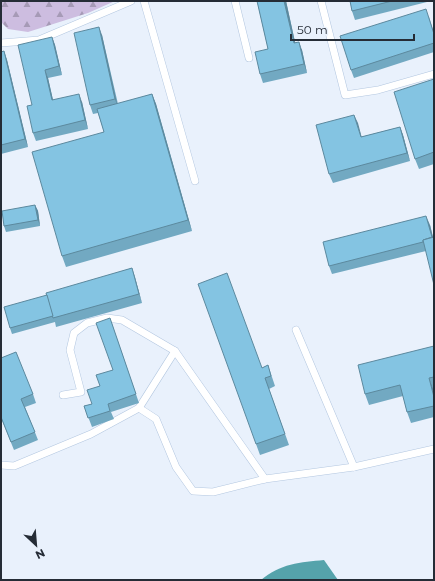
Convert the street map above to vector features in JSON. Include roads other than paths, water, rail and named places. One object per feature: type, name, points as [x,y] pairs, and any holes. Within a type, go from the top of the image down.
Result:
[{"type":"lane","points":[[1,43],[39,40],[131,1]]},
{"type":"lane","points":[[144,1],[195,181]]},
{"type":"lane","points":[[234,1],[249,58]]},
{"type":"lane","points":[[321,1],[345,95],[378,90],[434,74]]},
{"type":"lane","points":[[63,395],[81,392],[70,350],[74,333],[86,323],[107,318],[122,320],[175,351],[265,479]]},
{"type":"lane","points":[[296,330],[354,467]]},
{"type":"lane","points":[[1,465],[14,466],[92,434],[139,408],[175,351]]},
{"type":"lane","points":[[139,408],[156,419],[176,467],[193,491],[213,492],[265,479],[354,467],[434,449]]},
{"type":"water","points":[[324,560],[338,580],[261,580],[275,570],[283,567],[299,563]]}]
